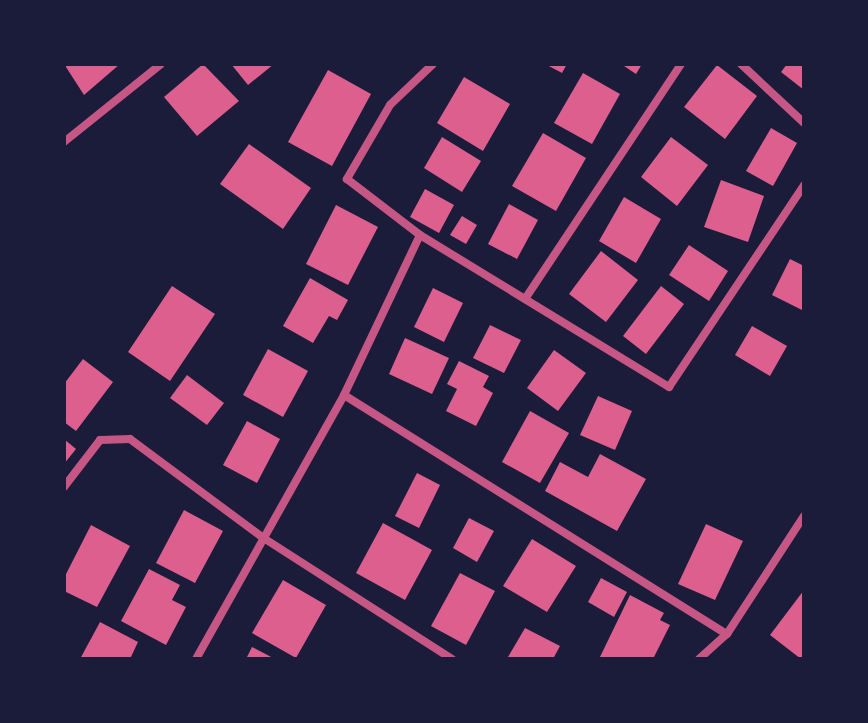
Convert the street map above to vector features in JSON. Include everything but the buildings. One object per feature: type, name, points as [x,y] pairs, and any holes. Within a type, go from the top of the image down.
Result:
[{"type":"street","points":[[64,142],[161,64]]},
{"type":"street","points":[[433,64],[390,105],[347,179],[420,235],[669,387],[804,185]]},
{"type":"street","points":[[525,299],[681,64]]},
{"type":"street","points":[[741,64],[804,123]]},
{"type":"street","points":[[196,659],[344,395],[420,235]]},
{"type":"street","points":[[344,395],[727,634]]},
{"type":"street","points":[[64,487],[100,440],[130,439],[262,537],[452,659]]},
{"type":"street","points":[[699,659],[727,634],[804,516]]}]
